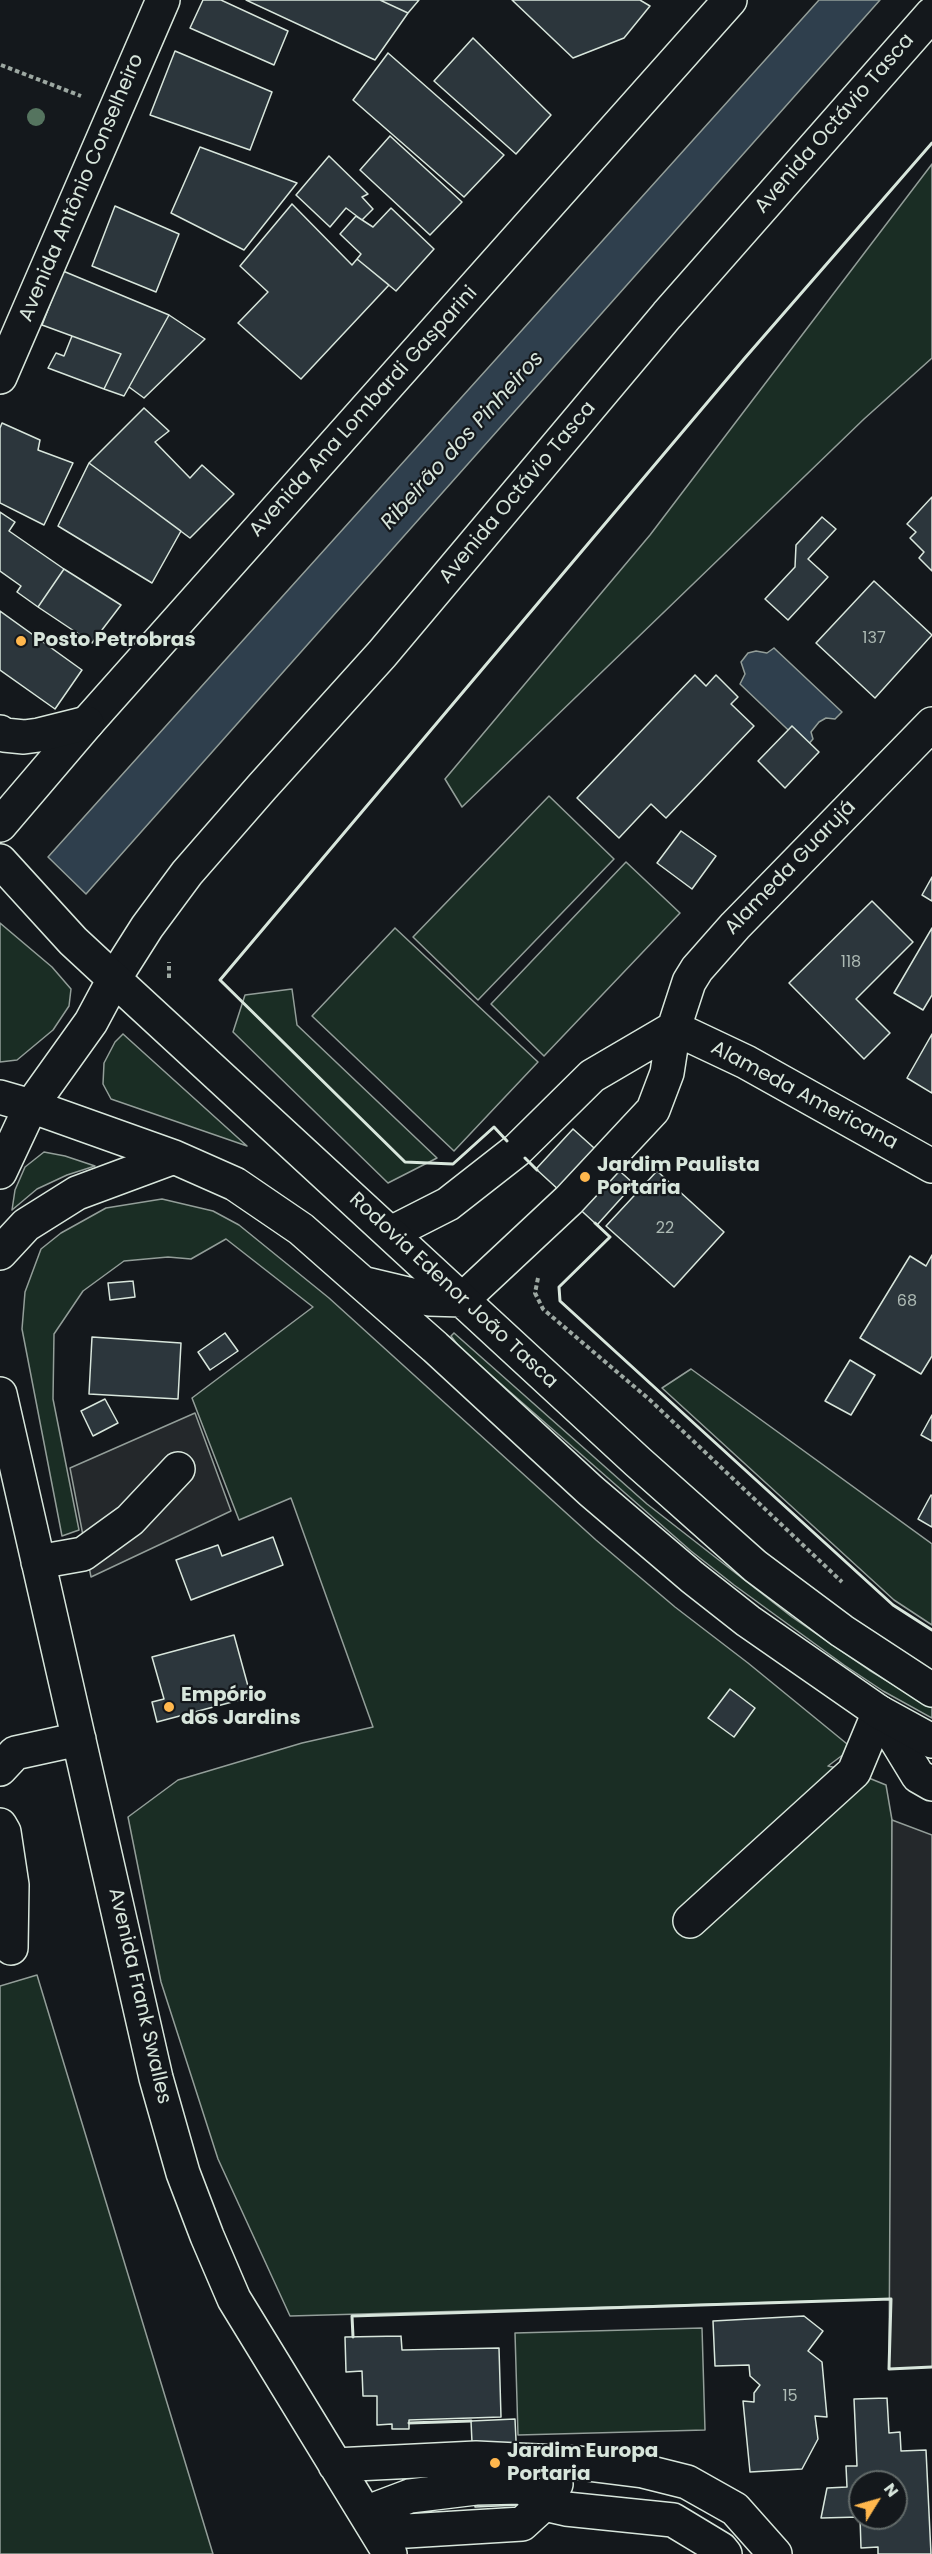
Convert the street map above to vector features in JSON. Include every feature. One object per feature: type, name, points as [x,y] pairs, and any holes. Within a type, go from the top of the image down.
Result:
[{"type":"street","name":"Avenida Antônio Conselheiro","points":[[0,376],[163,0]]},
{"type":"street","name":"Avenida Ana Lombardi Gasparini","points":[[0,825],[87,723],[730,0]]},
{"type":"street","name":"Avenida Octávio Tasca","points":[[4,1159],[31,1106],[78,1041],[147,927],[187,873],[382,654],[667,315],[932,14]]},
{"type":"street","points":[[0,732],[4,735],[24,737],[87,723]]},
{"type":"street","name":"Alameda Guarujá","points":[[462,1300],[569,1200],[653,1110],[667,1073],[674,1028],[690,982],[697,969],[735,926],[932,724]]},
{"type":"street","name":"Rodovia Edenor João Tasca","points":[[0,861],[73,941],[462,1300],[755,1566],[842,1631],[932,1690]]},
{"type":"street","points":[[391,1233],[448,1204],[517,1150],[592,1076],[674,1028]]},
{"type":"street","name":"Alameda Americana","points":[[674,1028],[746,1062],[861,1124],[932,1166]]},
{"type":"street","points":[[0,1097],[174,1157],[235,1184],[301,1229],[591,1491],[748,1622],[879,1712],[932,1741]]},
{"type":"street","points":[[0,1253],[26,1225],[77,1193],[174,1157]]},
{"type":"street","points":[[362,1282],[429,1299],[462,1300]]},
{"type":"street","name":"Avenida Frank Swalles","points":[[0,1394],[156,2078],[183,2173],[234,2299],[390,2554]]},
{"type":"street","points":[[38,1562],[82,1554],[130,1520],[178,1469]]},
{"type":"street","points":[[879,1712],[918,1776],[932,1784]]},
{"type":"street","points":[[690,1921],[854,1773],[879,1712]]},
{"type":"street","points":[[0,1769],[15,1753],[79,1739]]},
{"type":"street","points":[[0,1825],[4,1832],[12,1885],[11,1948]]},
{"type":"street","points":[[335,2465],[476,2458],[579,2463],[643,2471],[687,2482],[735,2509],[775,2554]]},
{"type":"street","points":[[544,2504],[559,2479],[579,2463]]},
{"type":"street","points":[[365,2513],[410,2496],[477,2488],[523,2487],[544,2504],[566,2509],[673,2520],[721,2549],[725,2554]]},
{"type":"path","points":[[1,65],[72,93]]},
{"type":"path","points":[[170,958],[167,975],[173,986]]},
{"type":"path","points":[[517,1249],[540,1280],[535,1293],[543,1309],[650,1400],[844,1584]]},
{"type":"green space","points":[[932,164],[932,358],[864,419],[462,807],[445,779],[650,535]]},
{"type":"green space","points":[[549,796],[614,859],[478,1000],[413,937]]},
{"type":"green space","points":[[626,862],[680,913],[544,1056],[491,1004]]},
{"type":"green space","points":[[0,923],[52,967],[71,989],[69,1006],[53,1030],[17,1060],[0,1062]]},
{"type":"green space","points":[[395,928],[538,1062],[454,1151],[312,1016]]},
{"type":"green space","points":[[292,989],[297,1025],[437,1158],[388,1183],[233,1032],[245,995]]},
{"type":"green space","points":[[123,1034],[247,1146],[111,1099],[103,1084],[104,1063],[115,1042]]},
{"type":"green space","points":[[44,1152],[95,1166],[67,1175],[37,1189],[12,1210],[15,1190],[25,1167]]},
{"type":"green space","points":[[162,1199],[213,1211],[239,1225],[329,1298],[596,1540],[675,1607],[852,1748],[828,1766],[854,1772],[886,1785],[892,1820],[891,2299],[290,2316],[218,2159],[161,1982],[128,1817],[178,1780],[302,1743],[373,1727],[291,1498],[239,1520],[192,1398],[313,1307],[226,1239],[191,1259],[168,1257],[124,1261],[83,1291],[54,1334],[53,1399],[79,1530],[62,1536],[22,1329],[25,1292],[41,1249],[61,1233],[106,1208]]},
{"type":"green space","points":[[454,1333],[647,1504],[792,1617],[869,1670],[932,1708],[932,1718],[883,1691],[844,1665],[691,1551],[460,1348],[451,1336]]},
{"type":"green space","points":[[691,1369],[932,1544],[932,1625],[894,1600],[662,1388]]},
{"type":"green space","points":[[37,1975],[213,2554],[0,2554],[0,1986]]},
{"type":"green space","points":[[702,2328],[705,2430],[518,2435],[515,2333]]},
{"type":"shaded area","points":[[195,1413],[231,1511],[91,1577],[70,1468]]},
{"type":"shaded area","points":[[892,1820],[932,1835],[932,2367],[889,2369]]},
{"type":"water","name":"Ribeirão dos Pinheiros","points":[[819,0],[880,0],[86,894],[48,857]]},
{"type":"water","points":[[774,648],[842,712],[835,719],[826,718],[819,722],[811,732],[813,739],[806,747],[740,684],[745,674],[741,662],[748,653],[756,651],[767,653]]},
{"type":"building","points":[[203,0],[221,0],[288,31],[274,65],[190,28]]},
{"type":"building","points":[[246,0],[380,0],[408,13],[375,60]]},
{"type":"building","points":[[380,0],[419,0],[408,13]]},
{"type":"building","points":[[512,0],[640,0],[650,6],[624,38],[573,58]]},
{"type":"building","points":[[473,38],[551,115],[516,154],[434,81]]},
{"type":"building","points":[[175,51],[272,92],[250,150],[150,115]]},
{"type":"building","points":[[388,53],[504,155],[464,197],[353,100]]},
{"type":"building","points":[[390,136],[462,202],[430,235],[360,170]]},
{"type":"building","points":[[200,147],[297,183],[244,250],[171,213]]},
{"type":"building","points":[[329,156],[368,194],[362,197],[373,209],[362,220],[346,208],[330,227],[296,195]]},
{"type":"building","points":[[292,204],[352,265],[357,259],[389,285],[301,379],[238,323],[268,292],[240,266]]},
{"type":"building","points":[[115,206],[179,234],[156,292],[92,266]]},
{"type":"building","points":[[391,208],[434,249],[396,291],[357,259],[361,254],[340,234],[356,216],[373,227]]},
{"type":"building","points":[[63,271],[169,315],[124,396],[104,389],[121,354],[42,325]]},
{"type":"building","points":[[169,315],[205,339],[144,398],[129,387]]},
{"type":"building","points":[[72,336],[121,354],[104,389],[48,368],[56,353],[64,356]]},
{"type":"building","points":[[144,408],[169,431],[155,442],[190,478],[202,465],[234,494],[190,538],[89,463]]},
{"type":"building","points":[[2,423],[40,440],[38,450],[73,463],[44,525],[0,503],[0,428]]},
{"type":"building","points":[[89,463],[181,531],[152,583],[58,526]]},
{"type":"building","points":[[932,497],[932,571],[919,558],[924,552],[910,538],[916,532],[907,524]]},
{"type":"building","points":[[0,512],[15,522],[9,531],[64,569],[38,607],[17,592],[21,586],[0,571]]},
{"type":"building","points":[[822,517],[836,529],[808,559],[828,577],[788,620],[765,599],[795,567],[796,545]]},
{"type":"building","points":[[64,569],[121,605],[92,643],[38,607]]},
{"type":"building","points":[[874,581],[932,635],[875,698],[816,643]]},
{"type":"building","name":"Posto Petrobras","points":[[0,611],[82,670],[55,709],[0,670]]},
{"type":"building","points":[[695,675],[706,686],[716,675],[738,697],[731,704],[754,726],[666,818],[651,804],[619,838],[577,798]]},
{"type":"building","points":[[792,726],[819,752],[785,788],[758,761]]},
{"type":"building","points":[[681,831],[716,856],[692,889],[657,863]]},
{"type":"building","points":[[932,877],[932,901],[922,895]]},
{"type":"building","points":[[872,901],[913,942],[856,999],[890,1033],[864,1059],[789,983]]},
{"type":"building","points":[[932,928],[932,995],[923,1010],[894,993]]},
{"type":"building","points":[[932,1034],[932,1093],[907,1078]]},
{"type":"building","name":"Jardim Paulista Portaria","points":[[573,1129],[634,1184],[597,1225],[536,1169]]},
{"type":"building","points":[[657,1171],[724,1232],[674,1287],[606,1226]]},
{"type":"building","points":[[932,1255],[932,1356],[921,1374],[860,1338],[910,1256],[926,1266]]},
{"type":"building","points":[[133,1281],[135,1297],[110,1300],[108,1283]]},
{"type":"building","points":[[225,1333],[238,1351],[210,1370],[198,1352]]},
{"type":"building","points":[[92,1337],[181,1343],[178,1399],[89,1394]]},
{"type":"building","points":[[850,1360],[875,1375],[851,1415],[825,1401]]},
{"type":"building","points":[[105,1399],[118,1423],[93,1436],[81,1411]]},
{"type":"building","points":[[932,1415],[932,1441],[921,1435]]},
{"type":"building","points":[[932,1496],[932,1527],[918,1519]]},
{"type":"building","points":[[273,1537],[283,1565],[191,1600],[176,1560],[218,1545],[222,1556]]},
{"type":"building","points":[[234,1635],[251,1697],[157,1722],[152,1702],[164,1699],[152,1657]]},
{"type":"building","points":[[730,1689],[755,1708],[734,1737],[708,1718]]},
{"type":"building","points":[[804,2316],[823,2331],[808,2351],[822,2362],[827,2417],[815,2416],[818,2439],[802,2469],[750,2472],[743,2401],[754,2402],[754,2393],[760,2385],[750,2376],[749,2365],[715,2366],[713,2321]]},
{"type":"building","points":[[401,2336],[402,2350],[499,2348],[501,2417],[409,2420],[409,2429],[392,2429],[392,2424],[377,2425],[377,2396],[363,2396],[362,2371],[346,2372],[345,2337]]},
{"type":"building","points":[[887,2398],[889,2433],[900,2432],[901,2451],[926,2450],[931,2554],[878,2554],[878,2547],[861,2548],[860,2530],[908,2530],[908,2470],[848,2470],[848,2517],[821,2518],[827,2488],[847,2487],[846,2466],[857,2466],[854,2399]]},
{"type":"building","name":"Jardim Europa Portaria","points":[[515,2419],[519,2505],[475,2507],[471,2421]]},
{"type":"wall","points":[[507,1141],[494,1127],[453,1164],[405,1162],[220,980],[744,359],[932,143]]},
{"type":"wall","points":[[525,1158],[537,1170]]},
{"type":"wall","points":[[595,1223],[610,1237],[559,1287],[560,1301],[893,1605],[932,1630]]},
{"type":"wall","points":[[353,2337],[352,2316],[891,2299],[889,2369],[932,2367]]},
{"type":"wall","points":[[409,2423],[471,2421]]},
{"type":"place","name":"Posto Petrobras","points":[[21,641]]},
{"type":"place","name":"Jardim Paulista Portaria","points":[[585,1177]]},
{"type":"place","name":"Empório dos Jardins","points":[[169,1707]]},
{"type":"place","name":"Jardim Europa Portaria","points":[[495,2463]]}]
